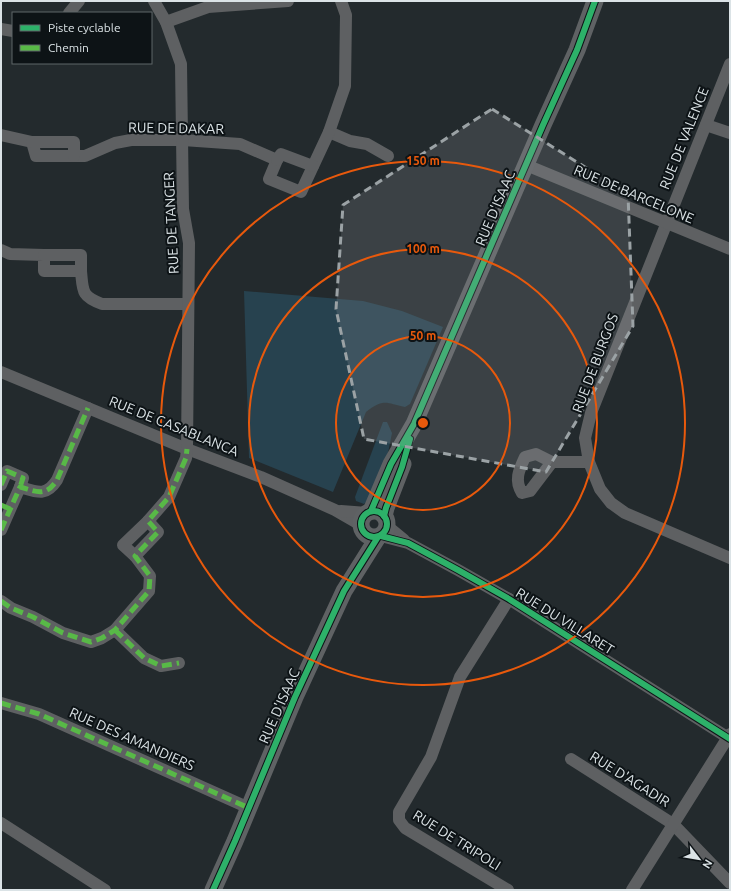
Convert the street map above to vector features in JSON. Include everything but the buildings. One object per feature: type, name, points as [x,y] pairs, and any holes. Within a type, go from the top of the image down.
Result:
[{"type":"street","points":[[70,12],[79,1]]},
{"type":"street","name":"RUE DE TANGER","points":[[115,630],[149,591],[150,576],[135,556],[158,532],[148,521],[169,497],[186,458],[187,449],[189,243],[184,209],[181,64],[166,22],[154,1]]},
{"type":"street","points":[[166,22],[208,7],[253,2],[288,1]]},
{"type":"street","points":[[278,160],[269,179],[301,192],[329,132],[345,86],[346,15],[340,1]]},
{"type":"street","name":"RUE D'ISAAC","points":[[213,890],[295,697],[374,525],[391,464],[414,424],[577,50],[595,1]]},
{"type":"street","points":[[1,29],[12,31]]},
{"type":"street","name":"RUE DE VALENCE","points":[[665,224],[730,64]]},
{"type":"street","points":[[706,125],[730,133]]},
{"type":"street","points":[[329,132],[350,141],[368,144],[388,156]]},
{"type":"street","name":"RUE DE DAKAR","points":[[1,135],[32,142],[36,156],[86,156],[115,143],[131,140],[183,140],[240,144],[278,160],[281,154],[313,166]]},
{"type":"street","name":"RUE DE BARCELONE","points":[[526,165],[665,224],[730,249]]},
{"type":"street","name":"RUE DE BURGOS","points":[[665,224],[591,413],[586,438],[589,462],[600,489],[611,502],[625,513],[730,558]]},
{"type":"street","points":[[1,250],[10,254],[44,255],[44,271],[81,271],[83,292],[91,300],[102,304],[188,304]]},
{"type":"street","name":"RUE DE CASABLANCA","points":[[1,372],[374,525]]},
{"type":"street","points":[[20,487],[47,492],[53,487],[58,480],[88,408]]},
{"type":"street","points":[[552,462],[589,462]]},
{"type":"street","points":[[1,485],[7,471],[23,478],[20,487],[5,507],[1,530]]},
{"type":"street","name":"RUE DU VILLARET","points":[[374,525],[509,599],[729,737]]},
{"type":"street","name":"RUE DE TRIPOLI","points":[[508,890],[405,828],[399,820],[399,812],[431,757],[460,677],[509,599]]},
{"type":"street","points":[[1,601],[11,608],[33,617],[63,633],[91,642],[102,638],[115,630],[144,658],[161,666],[179,663]]},
{"type":"street","name":"RUE DES AMANDIERS","points":[[1,703],[39,714],[249,808]]},
{"type":"street","name":"RUE D'AGADIR","points":[[632,890],[729,737]]},
{"type":"street","name":"RUE D'AGADIR","points":[[571,759],[673,824]]},
{"type":"street","points":[[1,823],[105,890]]},
{"type":"street","points":[[673,824],[730,883]]},
{"type":"highlighted area","points":[[492,109],[628,194],[633,326],[546,472],[364,439],[336,309],[343,205]]},
{"type":"shaded area","points":[[244,291],[363,301],[402,311],[443,327],[410,404],[405,407],[389,403],[381,403],[366,412],[333,492],[249,458]]},
{"type":"shaded area","points":[[383,422],[387,422],[392,433],[388,453],[370,499],[364,504],[356,501],[355,497]]},
{"type":"marked path","points":[[1,530],[20,487],[41,492],[49,489],[57,480],[88,408]]},
{"type":"marked path","points":[[1,601],[11,608],[33,617],[63,633],[91,642],[102,638],[115,630],[149,591],[150,576],[135,556],[158,532],[148,521],[169,497],[186,458],[187,449]]},
{"type":"marked path","points":[[1,485],[7,471],[23,478],[20,487]]},
{"type":"marked path","points":[[1,505],[10,509]]},
{"type":"marked path","points":[[115,630],[144,658],[161,666],[179,663]]},
{"type":"marked path","points":[[1,703],[39,714],[249,808]]},
{"type":"cycle path","points":[[371,511],[391,464],[414,424],[543,125],[577,50],[595,1]]},
{"type":"cycle path","points":[[384,516],[402,467],[410,439]]},
{"type":"cycle path","points":[[374,511],[383,515],[387,524],[383,533],[374,537],[365,533],[361,524],[365,515],[374,511]]},
{"type":"cycle path","points":[[381,536],[408,543],[509,599],[730,739]]},
{"type":"cycle path","points":[[213,890],[295,697],[344,591],[378,537]]}]
